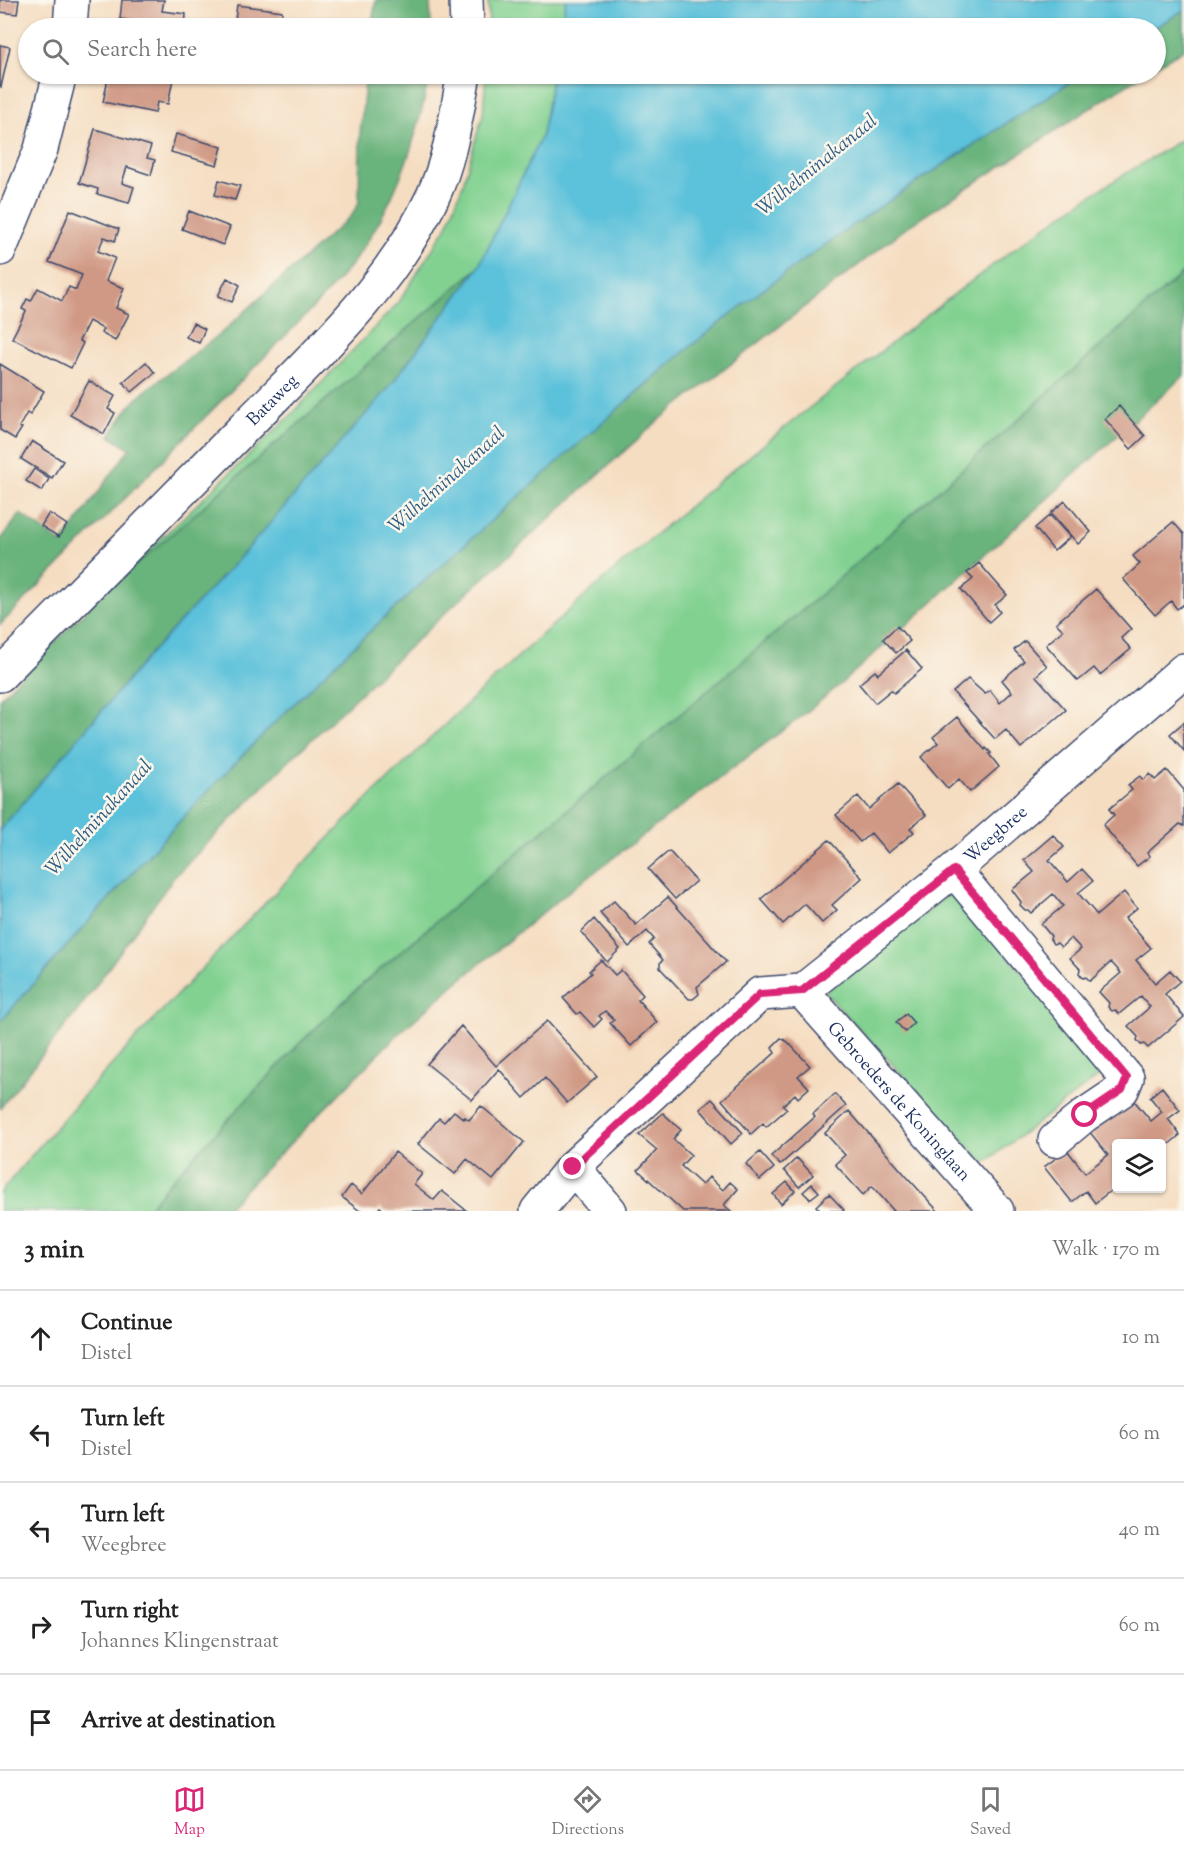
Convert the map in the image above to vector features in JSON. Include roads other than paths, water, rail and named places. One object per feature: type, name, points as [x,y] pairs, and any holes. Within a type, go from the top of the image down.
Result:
[{"type":"street","points":[[71,18],[72,0]]},
{"type":"street","points":[[466,0],[467,18]]},
{"type":"street","points":[[0,249],[41,149],[57,84]]},
{"type":"street","name":"Bataweg","points":[[0,675],[318,353],[370,296],[408,243],[433,195],[451,146],[462,84]]},
{"type":"street","name":"Weegbree","points":[[802,991],[954,870],[1184,670]]},
{"type":"street","points":[[954,870],[1127,1078],[1122,1090],[1085,1115],[1055,1140]]},
{"type":"street","points":[[537,1211],[573,1167],[760,994],[802,991]]},
{"type":"street","name":"Gebroeders de Koninglaan","points":[[802,991],[997,1211]]},
{"type":"street","points":[[573,1167],[610,1211]]},
{"type":"water","points":[[566,0],[1184,0],[1184,10],[1166,21],[1166,18],[563,18]]},
{"type":"water","name":"Wilhelminakanaal","points":[[551,84],[1067,84],[915,183],[792,268],[700,338],[626,402],[397,606],[266,731],[74,937],[0,1022],[0,830],[150,654],[236,562],[388,389],[478,268],[542,135]]}]
